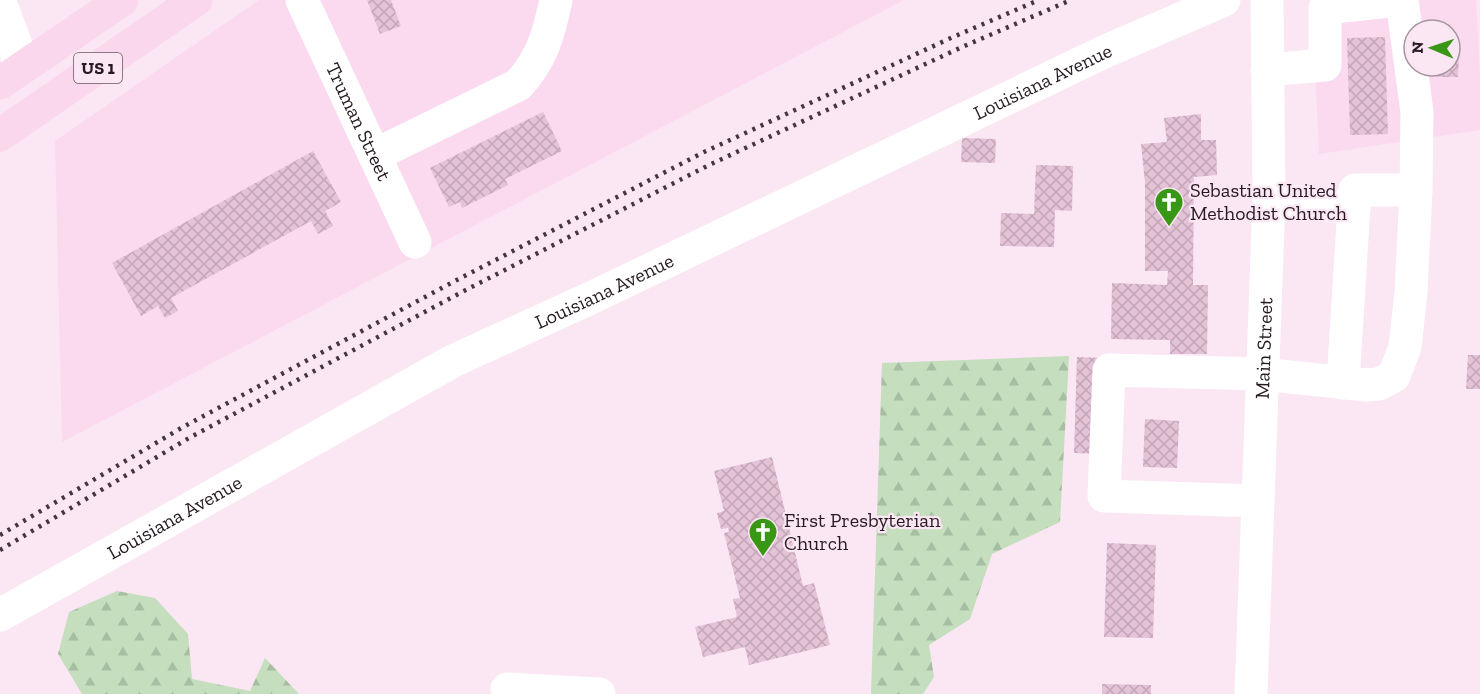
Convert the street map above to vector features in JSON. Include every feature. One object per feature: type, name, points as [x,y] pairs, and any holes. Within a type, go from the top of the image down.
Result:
[{"type":"main road","name":"US 1","points":[[9,77],[122,0]]},
{"type":"main road","name":"US 1","points":[[0,135],[196,0]]},
{"type":"street","name":"Truman Street","points":[[302,0],[415,242]]},
{"type":"street","points":[[375,155],[518,85],[539,59],[549,35],[556,0]]},
{"type":"street","name":"Louisiana Avenue","points":[[0,615],[453,361],[595,296],[1106,51],[1224,0]]},
{"type":"street","name":"Main Street","points":[[1251,694],[1269,199],[1267,0]]},
{"type":"street","points":[[1258,501],[1104,496],[1109,369],[1262,374],[1379,384],[1394,376],[1405,347],[1410,303],[1416,190],[1417,112],[1401,0],[1325,8],[1325,65],[1267,70]]},
{"type":"street","points":[[0,2],[16,45],[9,77]]},
{"type":"street","points":[[1343,382],[1355,190],[1416,190]]},
{"type":"street","points":[[1269,199],[1354,207]]},
{"type":"street","points":[[507,689],[599,694]]},
{"type":"shaded area","points":[[259,0],[904,0],[62,442],[55,141]]},
{"type":"shaded area","points":[[1476,0],[1480,130],[1319,154],[1312,2]]},
{"type":"green space","points":[[1069,356],[1060,522],[992,554],[970,619],[929,645],[934,677],[923,694],[871,694],[882,363]]},
{"type":"green space","points":[[117,591],[155,598],[188,634],[192,679],[250,691],[265,658],[299,694],[82,694],[58,654],[69,612]]},
{"type":"building","points":[[367,0],[391,0],[401,26],[380,34]]},
{"type":"building","points":[[1385,37],[1388,134],[1350,135],[1347,38]]},
{"type":"building","points":[[543,112],[562,151],[505,179],[508,185],[462,208],[460,202],[449,207],[430,168]]},
{"type":"building","name":"Sebastian United Methodist Church","points":[[1201,114],[1201,140],[1216,140],[1217,175],[1194,177],[1193,285],[1208,285],[1207,354],[1170,354],[1170,340],[1111,339],[1112,283],[1167,285],[1168,271],[1145,271],[1145,182],[1141,144],[1167,142],[1164,118]]},
{"type":"building","points":[[962,138],[996,139],[995,163],[961,162]]},
{"type":"building","points":[[313,151],[341,202],[325,211],[333,226],[318,234],[311,221],[171,298],[178,311],[165,318],[158,306],[141,316],[112,263]]},
{"type":"building","points":[[1036,165],[1073,166],[1072,211],[1055,210],[1054,247],[1000,246],[1001,213],[1034,214]]},
{"type":"building","points":[[1468,355],[1480,355],[1480,389],[1466,389]]},
{"type":"building","points":[[1077,357],[1104,358],[1101,454],[1074,453]]},
{"type":"building","points":[[1145,419],[1179,421],[1177,468],[1143,467]]},
{"type":"building","name":"First Presbyterian Church","points":[[772,457],[803,586],[814,583],[830,645],[749,665],[745,647],[703,657],[695,627],[737,617],[733,599],[740,598],[724,533],[729,532],[728,528],[721,529],[717,513],[724,511],[714,471]]},
{"type":"building","points":[[1107,543],[1156,545],[1153,638],[1104,637]]},
{"type":"building","points":[[1102,684],[1151,685],[1151,694],[1102,694]]},
{"type":"railway","points":[[0,535],[183,427],[453,282],[702,153],[953,37],[1039,0]]},
{"type":"railway","points":[[0,550],[189,438],[462,292],[709,165],[962,47],[1071,0]]},
{"type":"place","name":"Sebastian United Methodist Church","points":[[1169,228]]},
{"type":"place","name":"First Presbyterian Church","points":[[763,558]]}]
